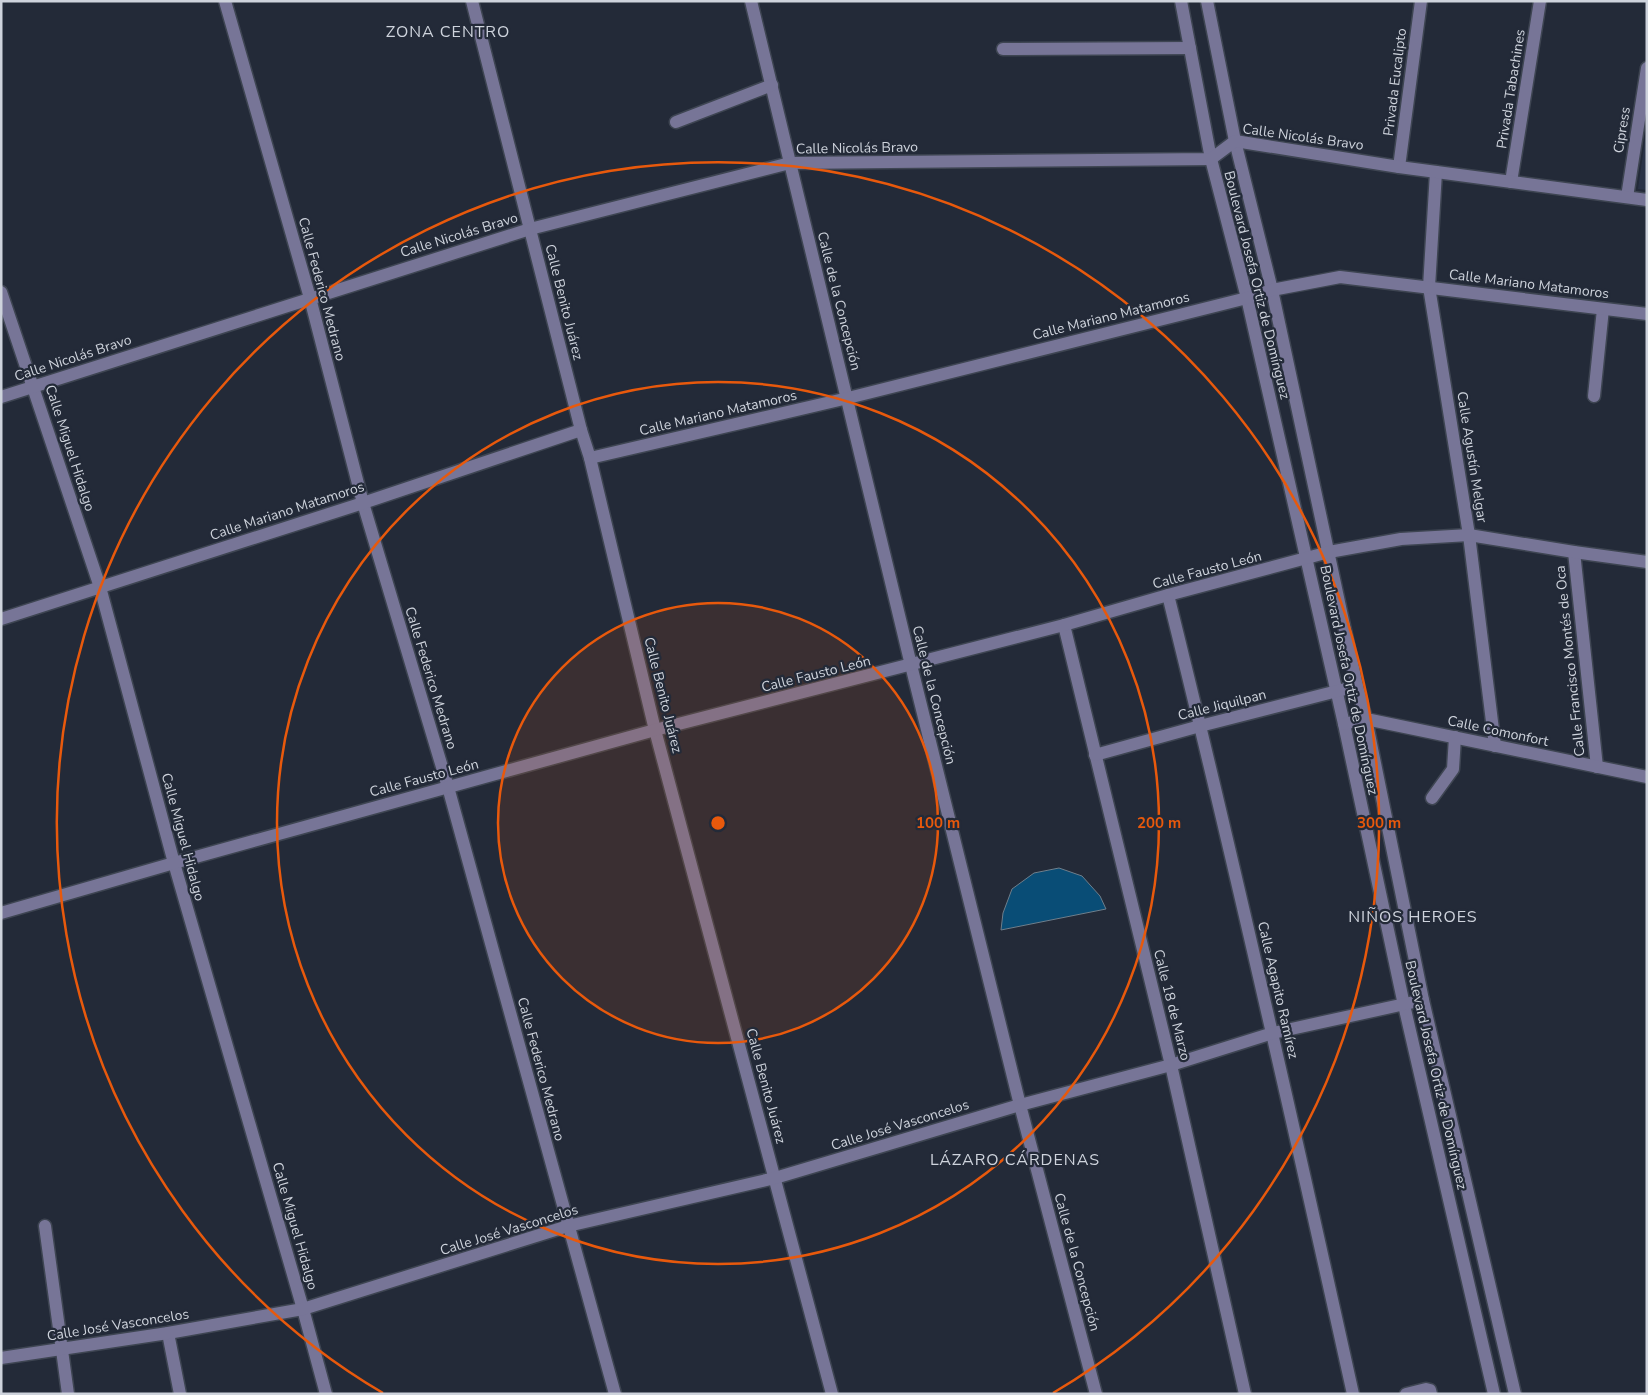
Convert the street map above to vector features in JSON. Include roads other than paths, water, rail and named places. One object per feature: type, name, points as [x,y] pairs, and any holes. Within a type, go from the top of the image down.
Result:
[{"type":"street","name":"Calle Federico Medrano","points":[[225,1],[310,298],[362,503],[448,787],[614,1394]]},
{"type":"street","name":"Calle Benito Juárez","points":[[472,1],[581,430],[590,458],[655,730],[832,1394]]},
{"type":"street","name":"Calle de la Concepción","points":[[752,1],[790,164],[1020,1105],[1096,1394]]},
{"type":"street","name":"Boulevard Josefa Ortiz de Domínguez","points":[[1181,1],[1211,159],[1247,298],[1307,559],[1404,1005],[1494,1394]]},
{"type":"street","name":"Boulevard Josefa Ortiz de Domínguez","points":[[1207,1],[1235,141],[1272,290],[1330,552],[1423,1000],[1515,1394]]},
{"type":"street","name":"Privada Eucalipto","points":[[1399,167],[1421,1]]},
{"type":"street","name":"Privada Tabachines","points":[[1511,182],[1540,1]]},
{"type":"street","points":[[1003,49],[1190,48]]},
{"type":"street","name":"Cipress","points":[[1627,198],[1647,68]]},
{"type":"street","points":[[676,122],[772,85]]},
{"type":"street","name":"Calle Nicolás Bravo","points":[[1,397],[530,229],[790,164],[1211,159],[1235,141],[1399,167],[1647,200]]},
{"type":"street","name":"Calle Agustín Melgar","points":[[1436,172],[1429,287],[1469,535],[1495,746]]},
{"type":"street","name":"Calle Mariano Matamoros","points":[[590,458],[848,398],[1247,298],[1272,290],[1340,278],[1647,314]]},
{"type":"street","name":"Calle Miguel Hidalgo","points":[[1,292],[100,587],[174,863],[326,1394]]},
{"type":"street","points":[[1594,396],[1603,309]]},
{"type":"street","name":"Calle Mariano Matamoros","points":[[1,619],[362,503],[581,430]]},
{"type":"street","name":"Calle Fausto León","points":[[1,913],[174,863],[655,730],[1064,625],[1330,552],[1401,538],[1469,535],[1647,562]]},
{"type":"street","name":"Calle Francisco Montés de Oca","points":[[1574,552],[1596,767]]},
{"type":"street","name":"Calle Agapito Ramírez","points":[[1168,595],[1273,1033],[1353,1394]]},
{"type":"street","name":"Calle 18 de Marzo","points":[[1064,625],[1171,1065],[1245,1394]]},
{"type":"street","name":"Calle Jiquilpan","points":[[1095,755],[1358,686]]},
{"type":"street","name":"Calle Comonfort","points":[[1344,724],[1366,719],[1647,778]]},
{"type":"street","points":[[1432,798],[1452,769],[1455,737]]},
{"type":"street","name":"Calle José Vasconcelos","points":[[1,1358],[303,1309],[568,1226],[775,1178],[1020,1105],[1171,1065],[1273,1033],[1423,1000]]},
{"type":"street","points":[[46,1226],[68,1394]]},
{"type":"street","points":[[168,1332],[180,1394]]},
{"type":"street","points":[[1406,1394],[1426,1389],[1430,1390],[1431,1394]]},
{"type":"district","name":"ZONA CENTRO","points":[[448,32]]},
{"type":"district","name":"NIÑOS HEROES","points":[[1413,917]]},
{"type":"district","name":"LÁZARO CÁRDENAS","points":[[1015,1160]]}]
